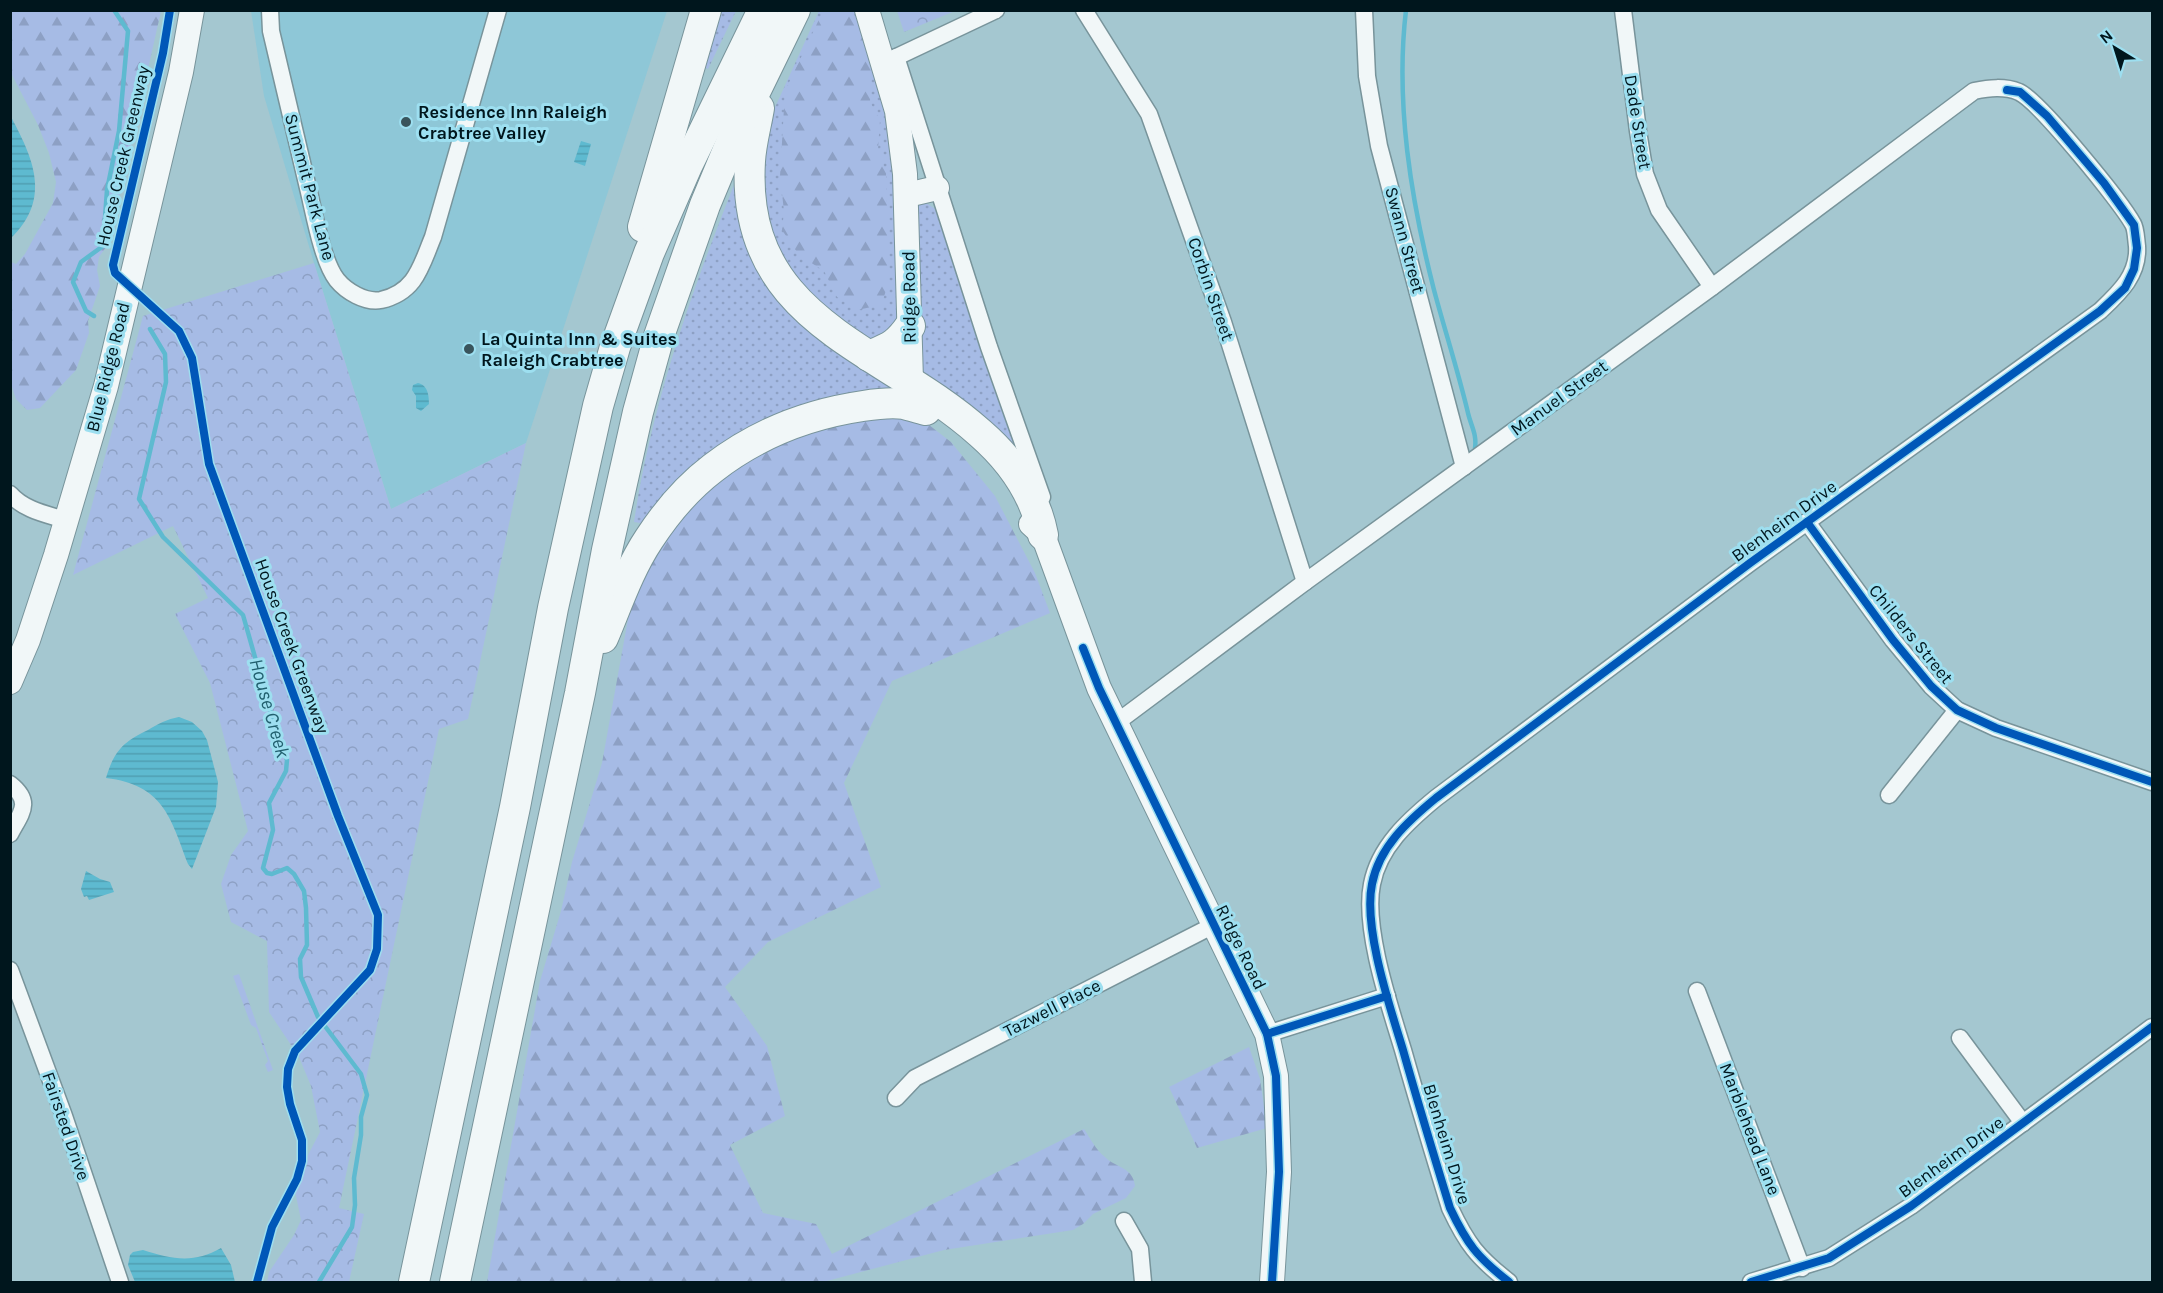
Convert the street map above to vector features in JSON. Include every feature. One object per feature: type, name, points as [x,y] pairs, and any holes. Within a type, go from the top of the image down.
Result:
[{"type":"highway","points":[[414,1282],[510,831],[575,505],[642,231],[706,10]]},
{"type":"highway","points":[[615,347],[649,254],[687,166],[763,10]]},
{"type":"highway","points":[[455,1282],[638,412],[659,336],[705,205],[735,133],[795,10]]},
{"type":"highway","points":[[768,65],[750,162],[753,209],[769,262],[799,304],[832,332],[911,381],[964,418],[1002,453],[1026,490],[1039,517],[1043,535]]},
{"type":"highway","points":[[869,356],[892,346],[900,340],[910,326]]},
{"type":"highway","points":[[580,693],[633,567],[648,540],[677,501],[711,468],[775,430],[823,413],[874,405],[902,404],[926,410]]},
{"type":"street","name":"Blue Ridge Road","points":[[10,682],[28,640],[56,555],[106,386],[128,286],[164,147],[192,10]]},
{"type":"street","name":"Summit Park Lane","points":[[270,10],[271,31],[321,244],[336,279],[354,295],[376,301],[394,297],[410,286],[433,237],[498,10]]},
{"type":"street","points":[[890,60],[996,10]]},
{"type":"street","name":"Corbin Street","points":[[1084,10],[1149,114],[1223,321],[1305,582]]},
{"type":"street","name":"Swann Street","points":[[1365,10],[1367,76],[1379,146],[1464,467]]},
{"type":"street","name":"Dade Street","points":[[1623,10],[1645,174],[1659,210],[1712,287]]},
{"type":"street","name":"Ridge Road","points":[[869,18],[890,60],[937,188],[988,347],[1042,496],[1048,514],[1043,535]]},
{"type":"street","name":"Ridge Road","points":[[890,60],[907,195],[911,381],[915,396],[926,410],[959,433],[988,460],[1016,499],[1027,520],[1043,535],[1083,648],[1116,723],[1267,1035],[1276,1076],[1280,1172],[1272,1282]]},
{"type":"street","name":"Manuel Street","points":[[1116,723],[1305,582],[1712,287],[1970,94],[1994,87],[2007,90]]},
{"type":"street","name":"Blenheim Drive","points":[[1509,1282],[1485,1264],[1465,1240],[1450,1208],[1387,996],[1371,925],[1372,885],[1381,860],[1395,836],[1436,798],[1807,522],[2100,311],[2125,288],[2134,269],[2137,248],[2134,225],[2104,183],[2047,116],[2020,92],[2007,90]]},
{"type":"street","points":[[907,195],[937,188]]},
{"type":"street","points":[[10,494],[27,507],[65,520]]},
{"type":"street","name":"Childers Street","points":[[1807,522],[1893,640],[1931,686],[1957,710],[1996,728],[2152,782]]},
{"type":"street","points":[[1889,795],[1957,710]]},
{"type":"street","points":[[10,784],[23,796],[24,808],[10,834]]},
{"type":"street","name":"Tazwell Place","points":[[896,1098],[915,1078],[1214,925]]},
{"type":"street","name":"Fairsted Drive","points":[[10,970],[64,1116],[120,1282]]},
{"type":"street","name":"Marblehead Lane","points":[[1696,991],[1802,1268]]},
{"type":"street","points":[[1267,1035],[1387,996]]},
{"type":"street","name":"Blenheim Drive","points":[[1751,1282],[1829,1258],[1911,1206],[2152,1027]]},
{"type":"street","points":[[1960,1038],[2023,1123]]},
{"type":"street","points":[[1124,1221],[1140,1249],[1143,1282]]},
{"type":"shaded area","points":[[251,11],[667,11],[526,443],[391,509],[264,96]]},
{"type":"shaded area","points":[[10,115],[26,147],[35,178],[35,193],[31,208],[24,223],[11,238]]},
{"type":"shaded area","points":[[581,141],[591,144],[585,166],[574,162]]},
{"type":"shaded area","points":[[418,383],[426,388],[429,398],[429,404],[421,411],[416,408],[416,396],[412,390],[413,385]]},
{"type":"shaded area","points":[[179,717],[192,722],[202,731],[207,740],[218,782],[216,807],[192,869],[176,831],[162,806],[140,788],[106,778],[116,754],[126,743],[159,724]]},
{"type":"shaded area","points":[[86,871],[110,882],[114,892],[89,900],[87,896],[84,897],[81,889]]},
{"type":"shaded area","points":[[221,1248],[231,1265],[235,1282],[135,1282],[128,1265],[133,1252],[143,1250],[173,1258],[192,1258]]},
{"type":"green space","points":[[11,10],[161,11],[109,243],[99,257],[97,270],[100,286],[88,321],[89,333],[76,370],[40,408],[27,410],[16,399],[11,384],[11,262],[16,264],[25,254],[53,203],[56,182],[49,153],[38,125],[11,73]]},
{"type":"green space","points":[[897,10],[955,11],[904,32]]},
{"type":"green space","points":[[714,11],[736,11],[708,69],[701,66]]},
{"type":"green space","points":[[819,11],[855,11],[880,76],[892,126],[898,324],[870,343],[809,303],[765,235],[761,138]]},
{"type":"green space","points":[[823,11],[853,11],[872,64],[870,102],[880,120],[878,149],[886,173],[889,282],[881,305],[857,310],[837,297],[824,271],[799,255],[782,230],[784,211],[780,176],[785,91]]},
{"type":"green space","points":[[736,180],[741,182],[747,228],[903,385],[647,524],[634,522],[651,434],[675,348]]},
{"type":"green space","points":[[926,203],[937,210],[1020,456],[917,380],[915,206]]},
{"type":"green space","points":[[314,263],[391,509],[526,443],[468,719],[439,729],[339,1208],[364,1214],[349,1282],[267,1282],[269,1272],[294,1235],[301,1220],[295,1191],[308,1155],[320,1132],[311,1086],[299,1057],[269,1012],[267,941],[231,922],[221,884],[231,855],[248,831],[210,683],[175,614],[208,598],[173,526],[73,575],[143,316]]},
{"type":"green space","points":[[859,414],[920,418],[951,442],[995,496],[1035,573],[1050,613],[892,681],[844,783],[881,887],[768,942],[725,987],[767,1046],[785,1116],[730,1145],[763,1213],[816,1224],[832,1254],[1084,1129],[1093,1144],[1109,1161],[1128,1171],[1135,1186],[1126,1198],[1093,1214],[1073,1230],[944,1250],[823,1282],[487,1282],[540,981],[602,763],[630,608],[647,566],[675,521],[711,480],[754,452]]},
{"type":"green space","points":[[239,974],[273,1070],[268,1072],[265,1065],[268,1061],[256,1028],[251,1025],[233,976]]},
{"type":"green space","points":[[1249,1047],[1260,1079],[1267,1128],[1197,1148],[1169,1087]]},
{"type":"waterway","name":"House Creek","points":[[94,316],[86,311],[73,282],[81,262],[103,246],[107,190],[119,131],[128,31],[114,10]]},
{"type":"waterway","points":[[1406,10],[1402,80],[1412,186],[1434,290],[1474,434],[1475,448]]},
{"type":"waterway","name":"House Creek","points":[[150,329],[165,354],[166,382],[139,499],[163,537],[243,615],[274,724],[287,760],[286,771],[269,803],[273,830],[263,868],[267,873],[272,874],[287,868],[294,874],[304,891],[307,945],[300,959],[301,977],[318,1017],[361,1074],[367,1095],[361,1117],[361,1135],[354,1178],[355,1205],[352,1227],[319,1282]]},
{"type":"cycle path","name":"House Creek Greenway","points":[[170,10],[163,53],[113,265],[115,273],[179,331],[192,358],[209,464],[338,816],[378,915],[377,949],[370,970],[295,1051],[288,1069],[287,1087],[302,1140],[302,1161],[297,1179],[272,1227],[257,1282]]},
{"type":"cycle path","points":[[1509,1282],[1474,1249],[1450,1208],[1391,1012],[1374,945],[1370,902],[1372,884],[1381,858],[1405,826],[1436,798],[1750,563],[2100,311],[2125,288],[2134,269],[2137,248],[2134,225],[2104,183],[2047,116],[2020,92],[2007,90]]},
{"type":"cycle path","points":[[1807,522],[1893,640],[1931,686],[1957,710],[1996,728],[2152,782]]},
{"type":"cycle path","points":[[1083,648],[1099,688],[1267,1034],[1276,1076],[1279,1172],[1272,1282]]},
{"type":"cycle path","points":[[1267,1034],[1387,996]]},
{"type":"cycle path","points":[[1751,1282],[1829,1258],[1911,1206],[2152,1027]]},
{"type":"place","name":"Residence Inn Raleigh Crabtree Valley","points":[[406,122]]},
{"type":"place","name":"La Quinta Inn & Suites Raleigh Crabtree","points":[[469,349]]}]
